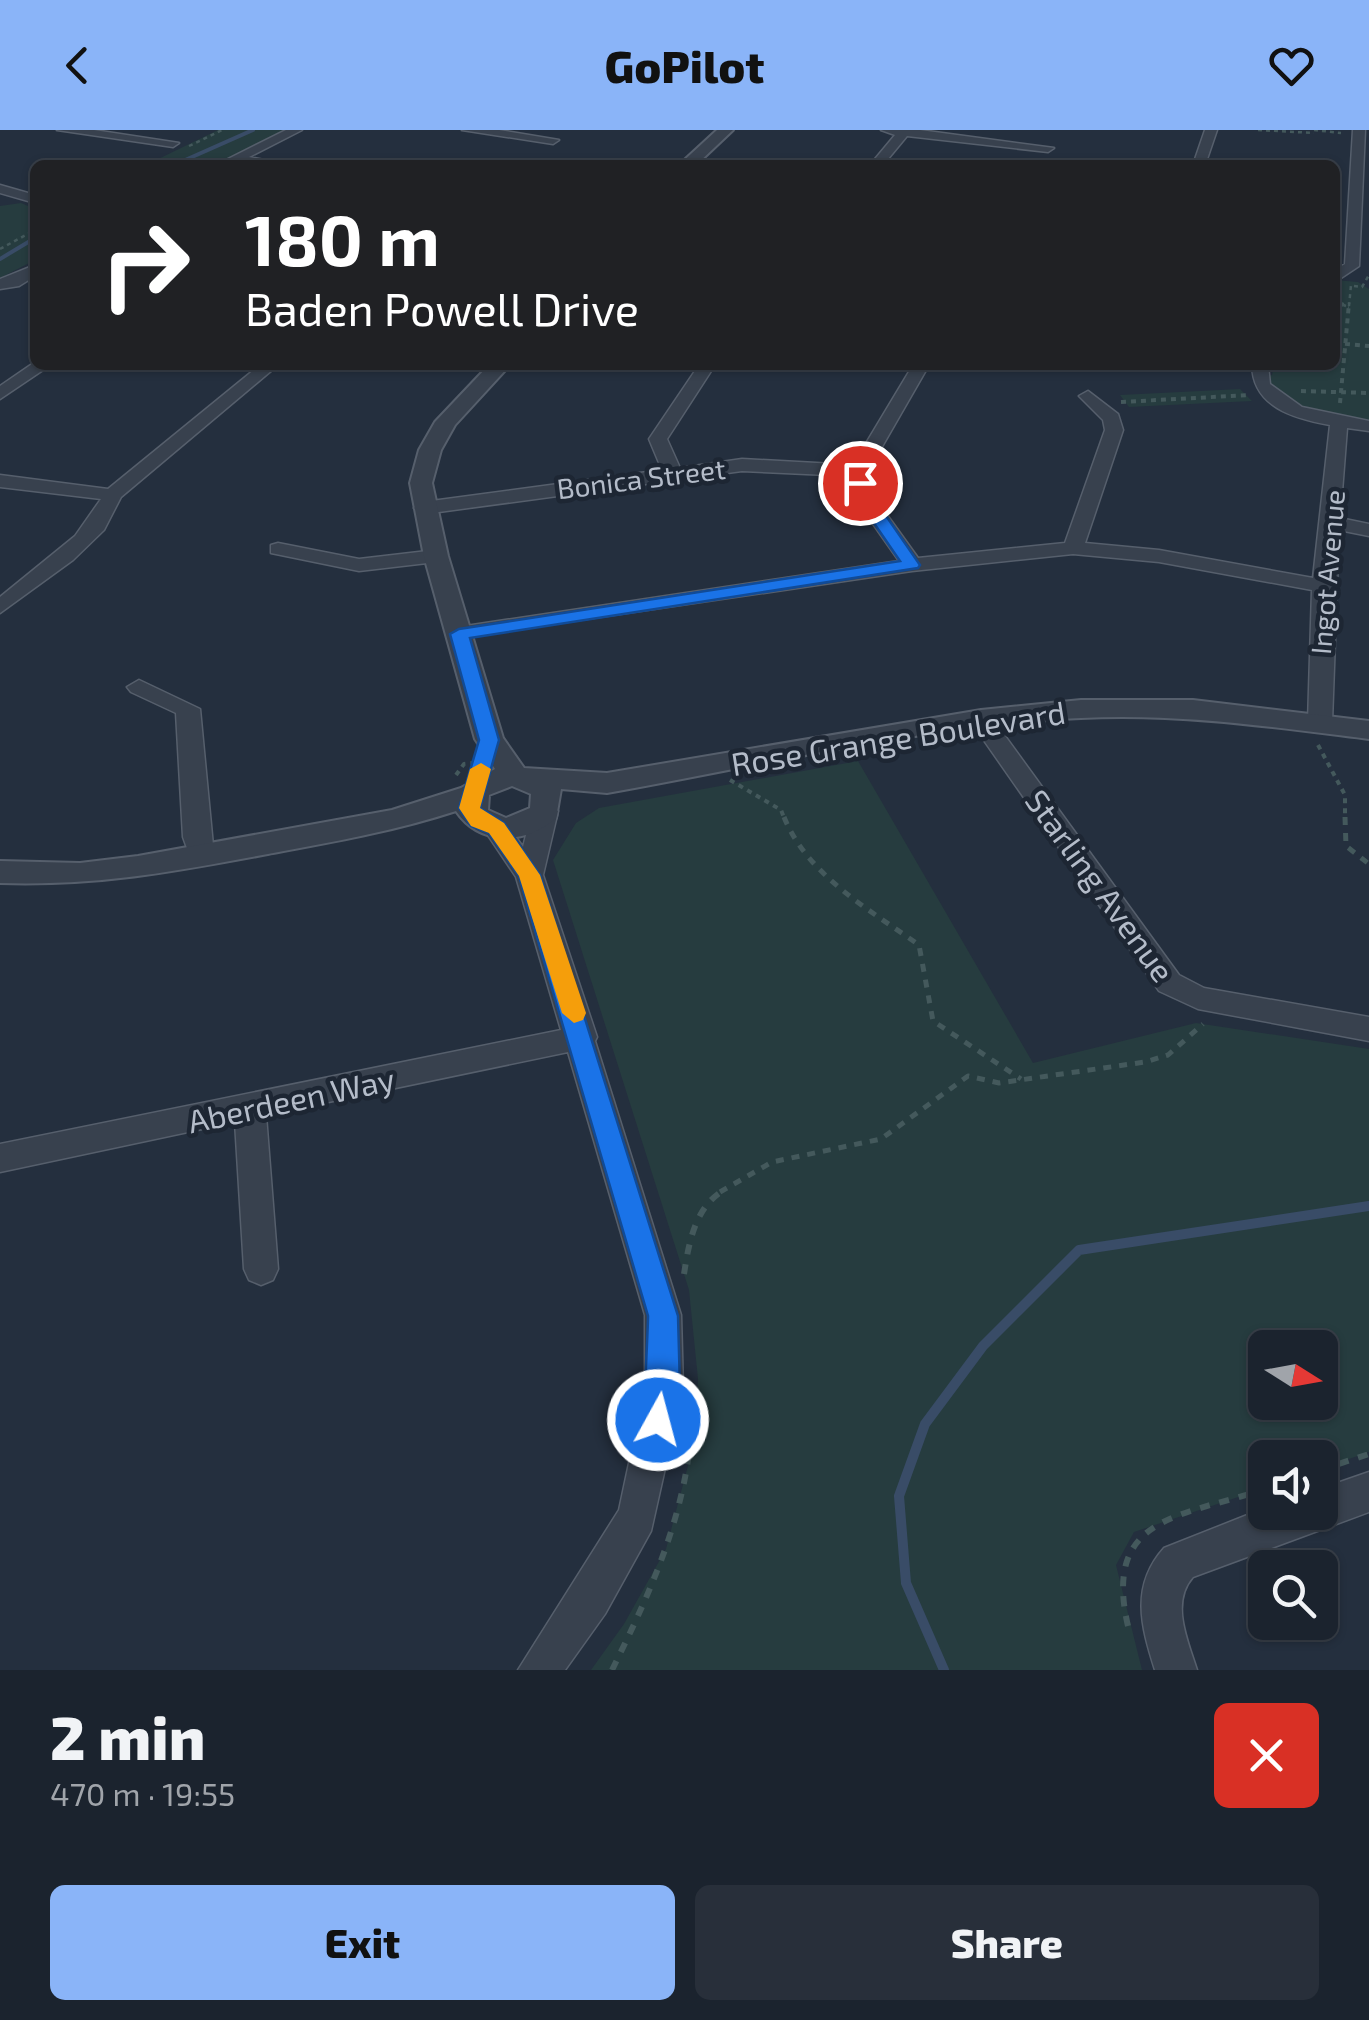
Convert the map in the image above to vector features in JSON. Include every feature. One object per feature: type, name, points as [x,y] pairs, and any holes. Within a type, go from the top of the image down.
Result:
[{"type":"street","points":[[62,130],[173,143]]},
{"type":"street","points":[[232,160],[296,130]]},
{"type":"street","points":[[468,130],[553,140]]},
{"type":"street","points":[[887,130],[1048,148]]},
{"type":"street","points":[[1041,160],[1058,130]]},
{"type":"street","points":[[1201,160],[1210,130]]},
{"type":"street","points":[[1352,278],[1362,224],[1357,182],[1362,133],[1359,130]]},
{"type":"street","points":[[880,160],[904,132]]},
{"type":"street","points":[[700,160],[723,133]]},
{"type":"street","points":[[1340,180],[1357,182]]},
{"type":"street","points":[[0,189],[30,198]]},
{"type":"street","points":[[7,284],[30,272]]},
{"type":"street","points":[[0,394],[33,370]]},
{"type":"street","points":[[0,481],[112,495],[143,474],[264,370]]},
{"type":"street","points":[[495,370],[446,422],[430,450],[420,483],[436,556],[489,740],[520,776],[546,789],[546,810],[529,875]]},
{"type":"street","points":[[674,473],[658,439],[704,370]]},
{"type":"street","points":[[912,565],[862,494],[860,471],[918,370]]},
{"type":"street","points":[[1260,370],[1259,382],[1274,399],[1311,416],[1369,426]]},
{"type":"street","points":[[1073,548],[1114,430],[1112,418],[1093,400]]},
{"type":"street","name":"Ingot Avenue","points":[[1317,730],[1323,586],[1339,422]]},
{"type":"street","name":"Bonica Street","points":[[424,508],[674,473],[779,465],[860,471]]},
{"type":"street","points":[[0,607],[97,527],[111,510],[112,495]]},
{"type":"street","points":[[1330,522],[1369,530]]},
{"type":"street","points":[[459,634],[912,565],[1073,548],[1159,556],[1323,586]]},
{"type":"street","points":[[278,549],[358,565],[436,556]]},
{"type":"street","points":[[138,687],[188,709],[196,837],[201,856]]},
{"type":"street","name":"Rose Grange Boulevard","points":[[546,810],[607,783],[981,719],[1081,709],[1194,709],[1317,730],[1369,730]]},
{"type":"street","name":"Starling Avenue","points":[[981,719],[1169,983],[1198,998],[1369,1029]]},
{"type":"street","points":[[489,740],[473,793],[473,815],[491,826],[529,875],[582,1036],[663,1316],[664,1388],[637,1517],[590,1599],[539,1670]]},
{"type":"street","points":[[2,876],[80,874],[396,820],[473,793],[488,781],[520,776]]},
{"type":"street","name":"Rose Grange Boulevard","points":[[520,776],[607,783]]},
{"type":"street","points":[[396,820],[491,826],[530,823],[546,810]]},
{"type":"street","name":"Aberdeen Way","points":[[0,1158],[250,1109],[582,1036]]},
{"type":"street","points":[[250,1109],[260,1269]]},
{"type":"street","points":[[1338,1503],[1369,1492]]},
{"type":"street","points":[[1176,1670],[1158,1603],[1166,1573],[1178,1560],[1260,1530]]},
{"type":"path","points":[[1258,130],[1314,133]]},
{"type":"path","points":[[0,249],[30,233]]},
{"type":"path","points":[[1339,422],[1352,278]]},
{"type":"path","points":[[1340,304],[1349,307]]},
{"type":"path","points":[[1340,344],[1369,346]]},
{"type":"path","points":[[1342,390],[1369,393]]},
{"type":"path","points":[[1093,400],[1256,394]]},
{"type":"path","points":[[1317,730],[1345,795],[1346,846],[1369,864]]},
{"type":"path","points":[[717,764],[736,787],[780,810],[794,842],[838,887],[919,946],[933,1020],[1024,1080]]},
{"type":"path","points":[[685,1284],[690,1238],[710,1198],[772,1162],[881,1140],[968,1076],[999,1083],[1145,1062],[1184,1044],[1200,1024],[1219,1026]]},
{"type":"path","points":[[612,1670],[657,1580],[692,1448],[692,1409]]},
{"type":"path","points":[[1338,1464],[1369,1454]]},
{"type":"green space","points":[[218,130],[289,130],[226,160],[156,160]]},
{"type":"green space","points":[[21,203],[30,207],[30,263],[0,278],[0,206]]},
{"type":"green space","points":[[1340,280],[1358,282],[1369,289],[1369,423],[1325,416],[1297,406],[1274,389],[1266,377],[1273,370],[1340,370]]},
{"type":"green space","points":[[1240,389],[1252,401],[1129,407],[1120,395]]},
{"type":"green space","points":[[858,761],[1033,1063],[1196,1023],[1369,1049],[1369,1452],[1338,1463],[1338,1440],[1248,1440],[1248,1494],[1134,1532],[1116,1565],[1142,1670],[591,1670],[624,1624],[666,1549],[695,1439],[698,1379],[689,1290],[553,860],[576,823],[599,808]]},
{"type":"waterway","points":[[185,160],[253,130]]},
{"type":"waterway","points":[[0,259],[30,241]]},
{"type":"waterway","points":[[944,1670],[906,1583],[899,1496],[925,1424],[983,1346],[1079,1250],[1369,1206]]},
{"type":"slow traffic","points":[[481,769],[470,808],[478,820],[496,828],[529,875],[574,1013]]},
{"type":"route","points":[[658,1420],[664,1388],[663,1316],[582,1036],[529,875],[496,828],[478,820],[470,808],[489,740],[459,634],[912,565],[862,494],[860,483]]}]
